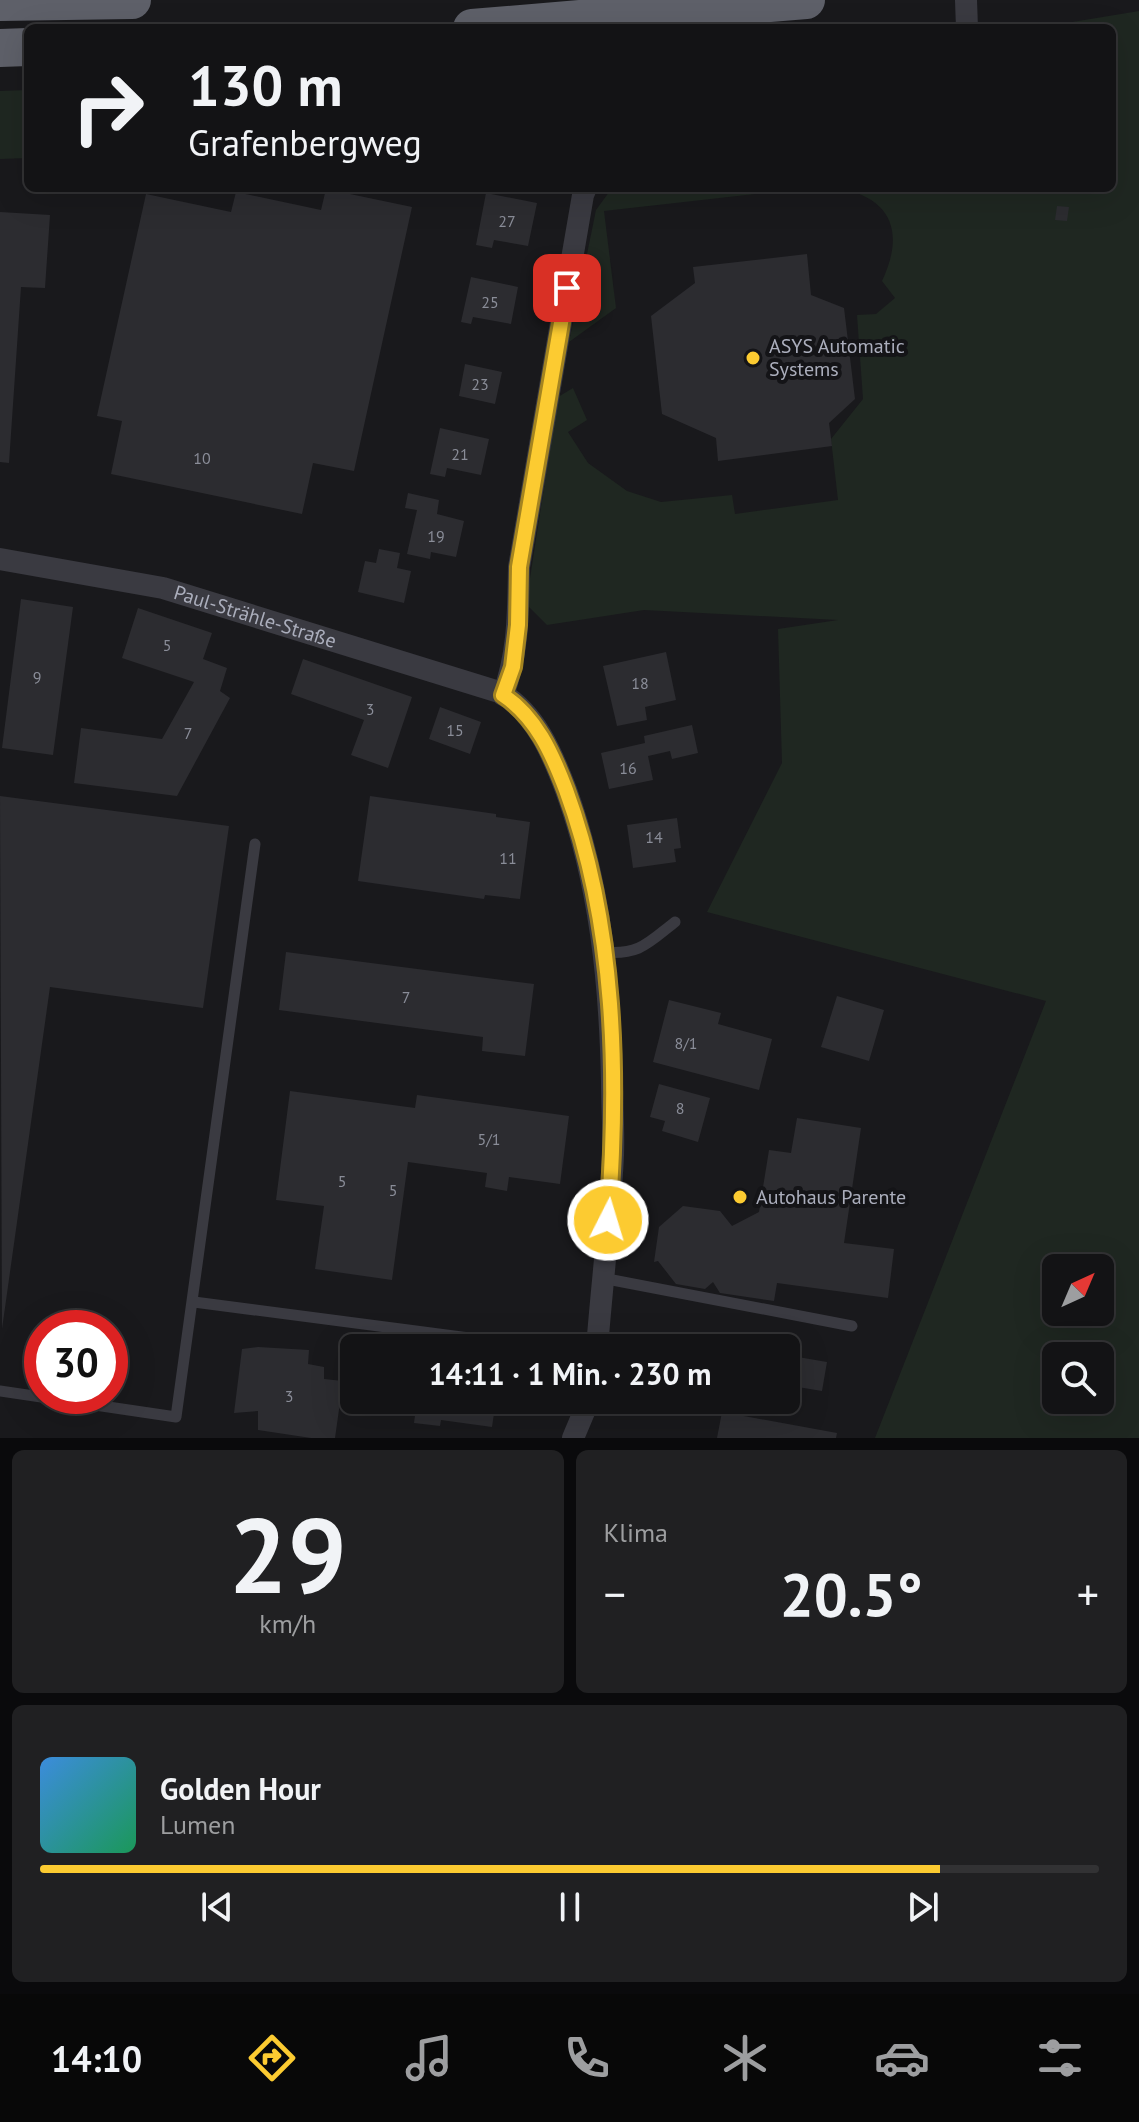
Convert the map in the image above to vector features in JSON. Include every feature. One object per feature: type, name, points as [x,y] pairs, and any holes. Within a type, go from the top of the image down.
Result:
[{"type":"highway","points":[[0,2],[132,0]]},
{"type":"highway","points":[[520,24],[806,0]]},
{"type":"highway","points":[[0,48],[24,47]]},
{"type":"street","points":[[966,0],[967,24]]},
{"type":"street","points":[[585,192],[519,567],[518,625],[513,667],[503,695],[527,715],[559,773],[582,834],[604,952],[611,1016],[613,1152],[598,1334]]},
{"type":"street","name":"Paul-Strähle-Straße","points":[[0,559],[163,588],[503,695]]},
{"type":"street","points":[[573,1438],[584,1414]]},
{"type":"street","points":[[590,1414],[591,1438]]},
{"type":"lane","points":[[0,1391],[176,1417],[255,844]]},
{"type":"lane","points":[[604,952],[624,954],[641,949],[675,922]]},
{"type":"lane","points":[[602,1278],[852,1326]]},
{"type":"lane","points":[[194,1302],[440,1334]]},
{"type":"shaded area","points":[[1139,11],[1139,1438],[875,1438],[1046,1001],[707,912],[782,763],[778,629],[838,620],[644,610],[547,625],[526,604],[558,397],[573,388],[587,420],[568,432],[588,463],[627,491],[661,502],[732,495],[735,514],[838,500],[831,439],[863,399],[857,315],[876,314],[895,298],[882,281],[892,247],[889,220],[871,200],[852,192],[1116,192],[1116,24],[1060,24]]},
{"type":"shaded area","points":[[24,90],[24,158],[0,159],[0,91]]},
{"type":"shaded area","points":[[609,192],[773,192],[604,211],[616,308],[569,342],[596,210]]},
{"type":"building","points":[[236,192],[321,210],[325,192],[340,192],[412,207],[354,471],[313,463],[302,514],[111,474],[122,421],[97,416],[146,194],[231,212]]},
{"type":"building","points":[[486,193],[537,203],[528,246],[494,240],[492,248],[476,245]]},
{"type":"building","points":[[1057,206],[1069,207],[1067,221],[1055,220]]},
{"type":"building","points":[[0,212],[50,215],[45,288],[21,287],[9,463],[0,462]]},
{"type":"building","name":"ASYS Automatic Systems","points":[[807,254],[811,295],[844,308],[855,399],[829,423],[832,446],[718,461],[716,438],[662,414],[651,316],[695,283],[693,267]]},
{"type":"building","points":[[471,277],[518,287],[511,324],[473,317],[471,324],[461,322]]},
{"type":"building","points":[[465,364],[502,372],[495,404],[459,396]]},
{"type":"building","points":[[440,428],[489,439],[481,475],[447,468],[445,477],[430,474]]},
{"type":"building","points":[[408,493],[439,500],[437,514],[464,521],[456,557],[431,552],[430,559],[407,554],[417,510],[405,508]]},
{"type":"building","points":[[379,549],[400,553],[397,568],[411,571],[404,603],[358,592],[365,561],[376,563]]},
{"type":"building","points":[[21,599],[73,607],[53,755],[2,748]]},
{"type":"building","points":[[138,608],[212,633],[203,659],[227,668],[220,691],[230,698],[177,796],[74,783],[81,728],[162,739],[194,682],[122,658]]},
{"type":"building","points":[[666,652],[676,700],[645,707],[647,720],[617,726],[603,666]]},
{"type":"building","points":[[303,659],[412,697],[388,768],[351,755],[364,720],[291,694]]},
{"type":"building","points":[[440,707],[481,722],[470,754],[429,739]]},
{"type":"building","points":[[692,725],[698,753],[672,759],[670,751],[648,756],[653,780],[609,789],[601,753],[645,743],[644,736]]},
{"type":"building","points":[[0,796],[229,826],[203,1008],[50,987],[2,1329]]},
{"type":"building","points":[[370,796],[496,814],[496,817],[530,822],[520,899],[485,895],[484,899],[358,881]]},
{"type":"building","points":[[677,818],[681,848],[674,849],[676,862],[633,868],[627,825]]},
{"type":"building","points":[[286,952],[534,984],[525,1056],[482,1051],[483,1037],[279,1010]]},
{"type":"building","points":[[837,996],[884,1010],[869,1061],[821,1047]]},
{"type":"building","points":[[669,1000],[721,1013],[718,1024],[772,1039],[759,1090],[653,1062]]},
{"type":"building","points":[[659,1084],[710,1098],[698,1142],[662,1131],[665,1121],[650,1117]]},
{"type":"building","points":[[290,1091],[415,1108],[417,1095],[569,1116],[560,1184],[509,1177],[507,1191],[485,1187],[487,1173],[408,1162],[392,1280],[315,1269],[324,1206],[276,1200]]},
{"type":"building","points":[[797,1118],[861,1128],[844,1243],[894,1249],[888,1298],[777,1283],[774,1301],[720,1293],[713,1282],[705,1289],[676,1284],[658,1261],[654,1262],[659,1227],[683,1206],[720,1211],[732,1226],[759,1212],[769,1150],[791,1153]]},
{"type":"building","points":[[242,1349],[309,1350],[308,1364],[324,1367],[324,1379],[340,1381],[335,1438],[311,1438],[258,1430],[258,1411],[234,1413]]},
{"type":"building","points":[[800,1357],[827,1362],[822,1391],[800,1387]]},
{"type":"building","points":[[415,1414],[494,1414],[492,1427],[441,1420],[440,1426],[414,1423]]},
{"type":"building","points":[[722,1414],[837,1433],[836,1438],[717,1438]]},
{"type":"place","name":"ASYS Automatic Systems","points":[[753,358]]},
{"type":"place","name":"Autohaus Parente","points":[[740,1197]]},
{"type":"route","points":[[567,288],[519,567],[518,625],[513,667],[503,695],[527,715],[545,743],[582,834],[602,936],[611,1016],[613,1152],[608,1220]]}]
